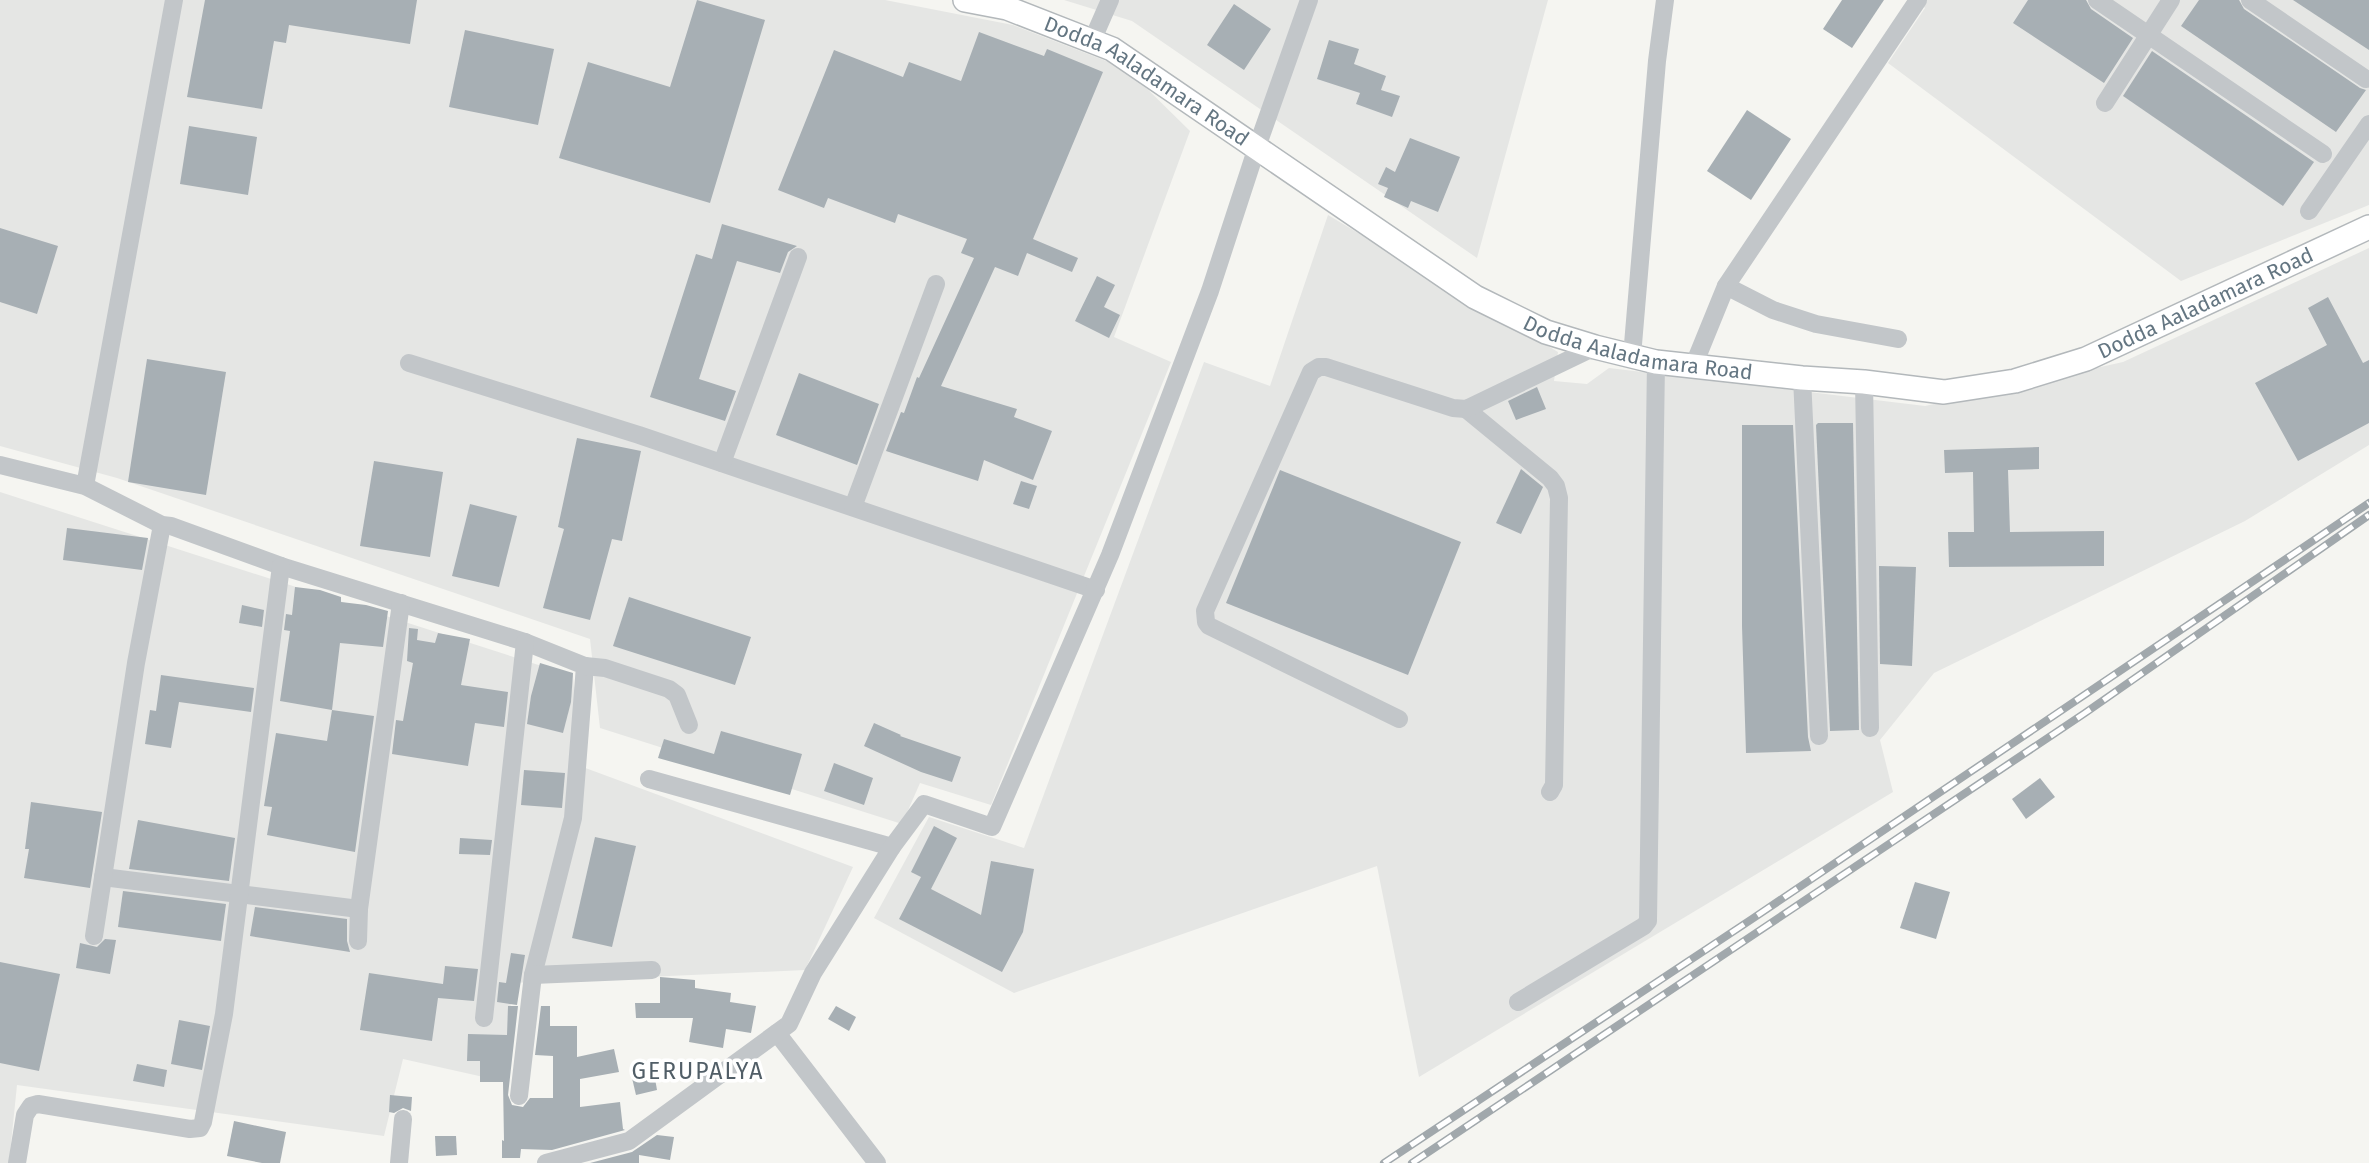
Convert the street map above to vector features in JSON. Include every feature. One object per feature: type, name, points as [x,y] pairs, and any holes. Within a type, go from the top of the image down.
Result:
[{"type":"main road","name":"Dodda Aaladamara Road","points":[[965,0],[1007,8],[1112,49],[1475,297],[1546,332],[1656,362],[1944,392],[2027,377],[2085,359],[2369,227]]},
{"type":"street","points":[[85,486],[174,0]]},
{"type":"street","points":[[1092,41],[1110,0]]},
{"type":"street","points":[[546,1163],[629,1141],[789,1024],[813,974],[892,847],[924,804],[992,827],[1096,590],[1210,291],[1256,147],[1309,0]]},
{"type":"street","points":[[1632,356],[1657,61],[1665,0]]},
{"type":"street","points":[[1693,367],[1726,286],[1918,0]]},
{"type":"street","points":[[2096,0],[2323,154]]},
{"type":"street","points":[[2105,103],[2171,0]]},
{"type":"street","points":[[2250,0],[2366,79]]},
{"type":"street","points":[[2309,211],[2369,124]]},
{"type":"street","points":[[722,463],[799,257]]},
{"type":"street","points":[[853,508],[936,284]]},
{"type":"street","points":[[1726,286],[1773,310],[1816,324],[1898,340]]},
{"type":"street","points":[[1399,719],[1209,626],[1206,622],[1205,611],[1311,372],[1326,367],[1453,408],[1466,409],[1595,347]]},
{"type":"street","points":[[1518,1002],[1644,926],[1648,921],[1656,362]]},
{"type":"street","points":[[409,363],[722,463],[1096,590]]},
{"type":"street","points":[[1802,378],[1819,736]]},
{"type":"street","points":[[1864,382],[1870,728]]},
{"type":"street","points":[[1466,409],[1550,478],[1556,486],[1559,498],[1554,785],[1550,792]]},
{"type":"street","points":[[0,465],[85,486],[162,525],[172,526],[281,566],[525,642],[586,666],[605,668],[669,690],[677,695],[690,724]]},
{"type":"street","points":[[94,936],[136,663],[162,525]]},
{"type":"street","points":[[18,1163],[26,1110],[38,1104],[190,1129],[200,1128],[224,1014],[281,566]]},
{"type":"street","points":[[358,941],[359,909],[401,603]]},
{"type":"street","points":[[484,1018],[525,642]]},
{"type":"street","points":[[519,1096],[533,975],[573,818],[586,666]]},
{"type":"street","points":[[649,779],[892,847]]},
{"type":"street","points":[[103,877],[359,909]]},
{"type":"street","points":[[533,975],[652,970]]},
{"type":"street","points":[[777,1033],[877,1163]]},
{"type":"street","points":[[399,1163],[403,1119]]},
{"type":"shaded area","points":[[0,0],[885,0],[1013,25],[1127,69],[1190,131],[1114,337],[1171,362],[991,805],[920,783],[902,824],[600,728],[590,639],[117,478],[0,446]]},
{"type":"shaded area","points":[[1064,0],[1548,0],[1477,258],[1132,21]]},
{"type":"shaded area","points":[[1917,0],[2369,0],[2369,205],[2181,281],[1888,63],[1925,8]]},
{"type":"shaded area","points":[[1328,215],[1558,352],[1554,381],[1587,384],[1609,368],[1925,406],[2123,362],[2369,248],[2369,445],[2245,521],[1934,673],[1880,740],[1893,792],[1419,1077],[1377,866],[1014,993],[874,918],[929,817],[1024,848],[1204,362],[1270,386]]},
{"type":"shaded area","points":[[0,492],[573,676],[580,766],[853,867],[805,970],[512,983],[506,1082],[403,1059],[384,1136],[17,1085],[9,1163],[0,1163]]},
{"type":"building","points":[[205,0],[417,0],[410,44],[289,25],[286,43],[274,41],[262,109],[187,97]]},
{"type":"building","points":[[697,0],[765,20],[710,203],[559,158],[588,62],[670,87]]},
{"type":"building","points":[[1842,0],[1884,0],[1852,48],[1823,29]]},
{"type":"building","points":[[2028,0],[2086,0],[2091,9],[2133,38],[2104,83],[2013,23]]},
{"type":"building","points":[[2199,0],[2239,0],[2244,9],[2366,90],[2336,132],[2181,26]]},
{"type":"building","points":[[2293,0],[2369,0],[2369,50]]},
{"type":"building","points":[[1234,4],[1271,29],[1244,70],[1207,45]]},
{"type":"building","points":[[465,30],[554,49],[538,125],[449,107]]},
{"type":"building","points":[[979,32],[1044,56],[1047,49],[1103,72],[1033,239],[1078,258],[1072,272],[1027,253],[1018,276],[995,267],[941,386],[1017,409],[1014,417],[1052,431],[1033,480],[984,460],[978,481],[886,451],[901,412],[904,413],[917,377],[919,378],[974,258],[961,253],[967,239],[898,214],[895,223],[828,198],[824,208],[778,190],[834,50],[903,77],[909,62],[961,81]]},
{"type":"building","points":[[1329,40],[1359,49],[1354,64],[1386,76],[1381,90],[1400,96],[1392,117],[1356,104],[1360,93],[1317,79]]},
{"type":"building","points":[[2152,51],[2314,162],[2283,206],[2123,96]]},
{"type":"building","points":[[1747,110],[1791,139],[1751,200],[1707,171]]},
{"type":"building","points":[[189,126],[257,137],[248,195],[180,184]]},
{"type":"building","points":[[1410,138],[1460,157],[1438,212],[1411,201],[1408,208],[1384,197],[1388,188],[1378,184],[1386,167],[1395,172]]},
{"type":"building","points":[[722,224],[797,246],[788,252],[780,273],[737,261],[699,379],[736,391],[725,421],[650,397],[696,254],[712,259]]},
{"type":"building","points":[[0,228],[58,246],[37,314],[0,302]]},
{"type":"building","points":[[1097,276],[1115,285],[1104,307],[1120,315],[1109,338],[1075,321]]},
{"type":"building","points":[[2328,297],[2363,363],[2369,360],[2369,423],[2298,461],[2255,383],[2327,345],[2308,308]]},
{"type":"building","points":[[147,359],[226,372],[206,495],[128,482]]},
{"type":"building","points":[[799,373],[879,404],[857,465],[776,435]]},
{"type":"building","points":[[1537,387],[1546,409],[1516,420],[1508,401]]},
{"type":"building","points":[[1818,423],[1853,423],[1859,730],[1830,731]]},
{"type":"building","points":[[1742,425],[1793,425],[1808,737],[1811,751],[1746,753],[1742,626]]},
{"type":"building","points":[[577,438],[641,451],[622,541],[612,539],[590,620],[543,608],[564,529],[558,527]]},
{"type":"building","points":[[2039,447],[2039,469],[2008,470],[2010,532],[2104,531],[2104,566],[1949,567],[1948,532],[1974,532],[1973,472],[1945,473],[1944,450]]},
{"type":"building","points":[[374,461],[443,472],[430,557],[360,546]]},
{"type":"building","points":[[1521,469],[1543,487],[1521,534],[1496,523]]},
{"type":"building","points":[[1280,470],[1461,542],[1408,675],[1226,603]]},
{"type":"building","points":[[1021,481],[1037,486],[1029,509],[1013,504]]},
{"type":"building","points":[[470,504],[517,516],[499,587],[452,576]]},
{"type":"building","points":[[67,528],[148,538],[142,570],[63,560]]},
{"type":"building","points":[[1879,566],[1916,567],[1912,666],[1880,664]]},
{"type":"building","points":[[295,587],[320,590],[341,597],[341,602],[388,611],[383,647],[340,643],[332,710],[280,701],[290,631],[284,630],[286,614],[292,615]]},
{"type":"building","points":[[629,597],[751,637],[735,685],[613,646]]},
{"type":"building","points":[[242,605],[264,610],[262,627],[239,623]]},
{"type":"building","points":[[409,628],[418,629],[417,640],[435,643],[438,633],[470,639],[461,685],[508,692],[504,727],[475,723],[468,766],[392,754],[396,720],[403,721],[413,663],[407,661]]},
{"type":"building","points":[[540,663],[573,673],[571,702],[563,733],[527,724]]},
{"type":"building","points":[[161,675],[254,688],[251,712],[179,702],[171,748],[145,744],[150,710],[156,711]]},
{"type":"building","points":[[332,710],[374,716],[355,852],[267,835],[272,807],[264,806],[276,733],[327,741]]},
{"type":"building","points":[[874,723],[900,736],[961,757],[952,782],[921,772],[864,746]]},
{"type":"building","points":[[721,731],[802,754],[790,795],[658,758],[664,739],[714,754]]},
{"type":"building","points":[[834,763],[873,778],[864,805],[824,791]]},
{"type":"building","points":[[524,770],[565,773],[562,808],[521,805]]},
{"type":"building","points":[[2040,778],[2055,797],[2026,819],[2012,799]]},
{"type":"building","points":[[31,802],[102,812],[90,888],[24,878],[29,849],[25,849]]},
{"type":"building","points":[[138,820],[235,838],[229,881],[129,869]]},
{"type":"building","points":[[934,826],[957,838],[931,889],[981,915],[991,861],[1034,869],[1023,932],[1002,972],[899,919],[921,877],[911,872]]},
{"type":"building","points":[[595,837],[636,846],[612,947],[572,938]]},
{"type":"building","points":[[460,838],[492,840],[490,855],[459,854]]},
{"type":"building","points":[[1915,882],[1950,892],[1936,939],[1900,928]]},
{"type":"building","points":[[123,891],[226,904],[221,941],[118,927]]},
{"type":"building","points":[[255,907],[347,919],[350,952],[250,936]]},
{"type":"building","points":[[105,939],[116,940],[110,974],[76,968],[80,943],[97,947]]},
{"type":"building","points":[[511,953],[525,955],[517,1005],[497,1002],[499,982],[506,983]]},
{"type":"building","points":[[0,962],[60,974],[39,1071],[0,1063]]},
{"type":"building","points":[[445,966],[478,969],[474,1001],[438,998],[432,1041],[360,1030],[369,973],[443,984]]},
{"type":"building","points":[[660,977],[695,980],[695,988],[731,993],[730,1002],[756,1006],[751,1033],[726,1029],[723,1048],[689,1042],[693,1018],[636,1018],[635,1003],[660,1003]]},
{"type":"building","points":[[508,1006],[518,1006],[508,1095],[512,1105],[523,1107],[530,1098],[553,1098],[553,1056],[535,1055],[541,1006],[550,1006],[550,1026],[577,1026],[577,1057],[614,1049],[619,1072],[580,1079],[580,1107],[620,1102],[625,1130],[552,1150],[521,1149],[520,1158],[502,1158],[503,1082],[480,1082],[480,1061],[467,1061],[468,1034],[507,1035]]},
{"type":"building","points":[[836,1006],[856,1017],[849,1031],[828,1019]]},
{"type":"building","points":[[179,1020],[210,1026],[202,1070],[171,1064]]},
{"type":"building","points":[[137,1064],[167,1070],[164,1087],[133,1081]]},
{"type":"building","points":[[654,1073],[657,1090],[636,1095],[632,1078]]},
{"type":"building","points":[[390,1095],[412,1097],[411,1111],[403,1108],[394,1113],[389,1112]]},
{"type":"building","points":[[234,1121],[286,1132],[280,1163],[262,1163],[227,1156]]},
{"type":"building","points":[[657,1135],[674,1137],[670,1160],[639,1155],[639,1163],[590,1163],[632,1152]]},
{"type":"building","points":[[435,1136],[456,1136],[457,1155],[436,1156]]},
{"type":"railway","points":[[1384,1163],[1752,919],[2369,503]]},
{"type":"railway","points":[[1412,1163],[2085,713],[2369,515]]},
{"type":"district","name":"GERUPALYA","points":[[698,1071]]}]
